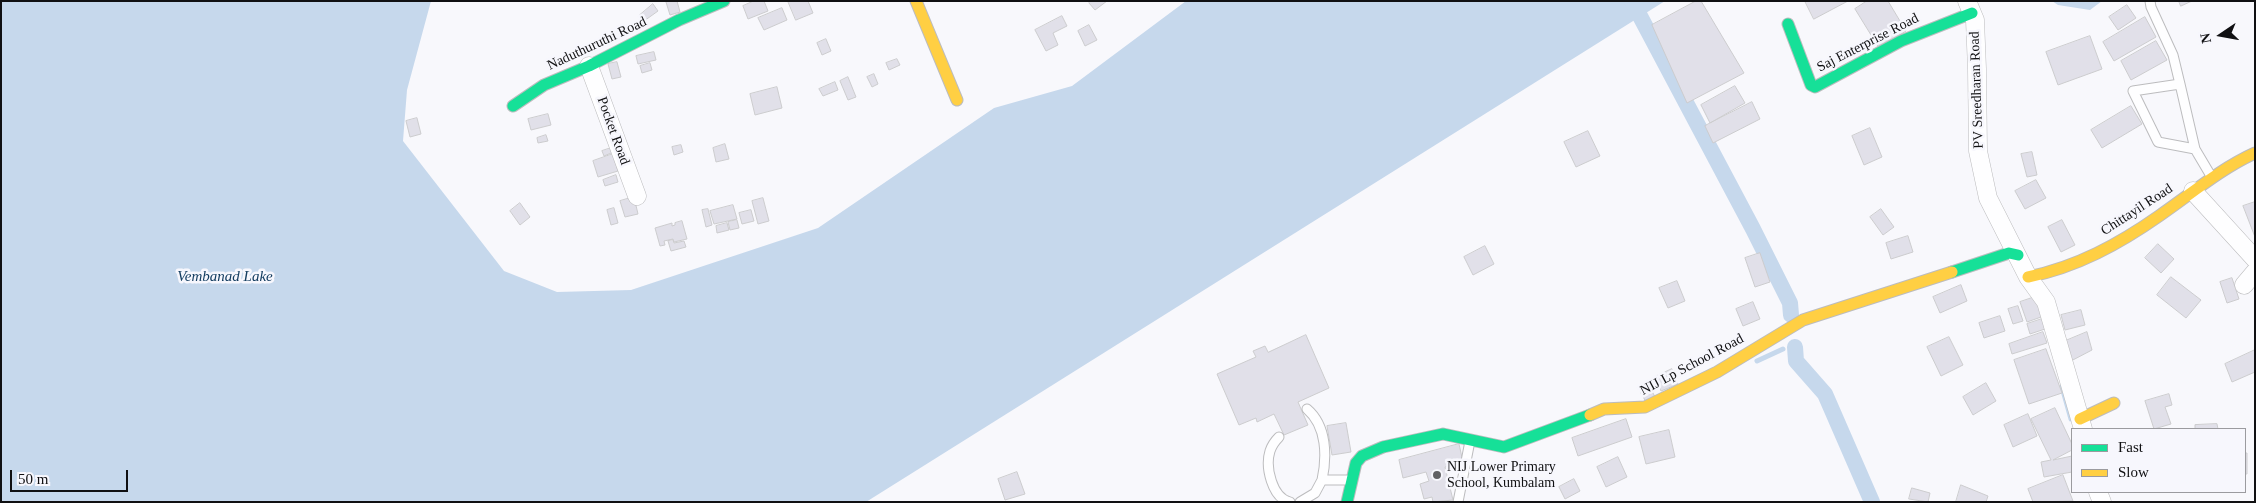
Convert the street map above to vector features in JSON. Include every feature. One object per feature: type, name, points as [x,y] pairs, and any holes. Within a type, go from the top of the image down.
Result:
[{"type":"street","name":"Naduthuruthi Road","points":[[513,106],[544,85],[589,66],[679,20],[724,1]]},
{"type":"street","points":[[916,1],[957,100]]},
{"type":"street","name":"Saj Enterprise Road","points":[[1788,24],[1811,85],[1815,87],[1901,41],[1943,23],[1969,7]]},
{"type":"street","name":"PV Sreedharan Road","points":[[1969,7],[1974,20],[1977,69],[1978,151],[1988,198],[2028,276],[2046,302],[2081,424]]},
{"type":"street","name":"Pocket Road","points":[[589,66],[637,196]]},
{"type":"street","name":"Chittayil Road","points":[[2028,276],[2050,273],[2095,255],[2158,217],[2235,161],[2255,153]]},
{"type":"street","points":[[2193,191],[2255,260]]},
{"type":"street","name":"NIJ Lp School Road","points":[[1347,502],[1357,462],[1363,455],[1375,449],[1443,434],[1470,438],[1496,446],[1504,446],[1604,409],[1645,407],[1717,372],[1803,320],[2009,254],[2018,255]]},
{"type":"street","points":[[2081,424],[2100,406],[2114,403]]},
{"type":"lane","points":[[2150,1],[2173,55],[2195,149],[2212,176]]},
{"type":"lane","points":[[2180,84],[2132,91],[2158,142],[2195,149]]},
{"type":"lane","points":[[1300,502],[1315,493],[1322,480],[1325,461],[1322,434],[1316,416],[1307,409]]},
{"type":"lane","points":[[1278,437],[1270,452],[1272,478],[1275,492],[1283,500],[1290,502]]},
{"type":"lane","points":[[1458,502],[1470,438]]},
{"type":"lane","points":[[1322,480],[1352,480]]},
{"type":"water","name":"Vembanad Lake","points":[[1,1],[431,1],[407,90],[403,141],[504,271],[557,292],[631,290],[818,228],[994,108],[1072,86],[1186,1],[1665,1],[866,502],[1,502]]},
{"type":"water","points":[[2052,1],[2102,1],[2090,10],[2058,5]]},
{"type":"building","points":[[677,1],[680,12],[670,15],[666,2]]},
{"type":"building","points":[[754,1],[764,1],[768,11],[748,19],[743,6]]},
{"type":"building","points":[[788,1],[808,1],[813,13],[796,20]]},
{"type":"building","points":[[1091,1],[1107,1],[1095,10],[1089,3]]},
{"type":"building","points":[[1696,1],[1701,1],[1744,73],[1687,103],[1652,25]]},
{"type":"building","points":[[1805,1],[1848,1],[1814,19]]},
{"type":"building","points":[[1867,1],[1888,1],[1906,31],[1879,48],[1855,9]]},
{"type":"building","points":[[2179,1],[2192,1],[2181,6]]},
{"type":"building","points":[[653,4],[658,11],[644,21],[640,15]]},
{"type":"building","points":[[2127,5],[2136,18],[2118,30],[2109,17]]},
{"type":"building","points":[[782,8],[787,20],[764,30],[758,18]]},
{"type":"building","points":[[1062,16],[1067,26],[1053,33],[1058,45],[1046,51],[1035,30]]},
{"type":"building","points":[[2145,17],[2156,37],[2114,61],[2103,42]]},
{"type":"building","points":[[1089,25],[1097,40],[1085,46],[1078,31]]},
{"type":"building","points":[[2090,36],[2102,69],[2058,85],[2046,52]]},
{"type":"building","points":[[826,39],[831,51],[822,55],[817,43]]},
{"type":"building","points":[[2156,41],[2167,60],[2131,80],[2121,61]]},
{"type":"building","points":[[654,52],[656,60],[638,64],[636,56]]},
{"type":"building","points":[[897,59],[900,65],[889,70],[886,63]]},
{"type":"building","points":[[617,62],[621,77],[612,79],[608,64]]},
{"type":"building","points":[[650,63],[652,70],[642,73],[640,66]]},
{"type":"building","points":[[874,74],[878,84],[872,87],[867,77]]},
{"type":"building","points":[[848,77],[856,97],[848,100],[840,81]]},
{"type":"building","points":[[835,82],[838,90],[823,96],[819,89]]},
{"type":"building","points":[[1735,86],[1745,103],[1710,123],[1701,105]]},
{"type":"building","points":[[777,87],[782,108],[755,115],[750,94]]},
{"type":"building","points":[[1752,102],[1760,119],[1713,143],[1705,126]]},
{"type":"building","points":[[2131,106],[2142,124],[2102,148],[2091,130]]},
{"type":"building","points":[[548,114],[551,125],[531,130],[528,119]]},
{"type":"building","points":[[417,118],[421,134],[410,137],[406,121]]},
{"type":"building","points":[[1870,128],[1882,157],[1864,165],[1852,136]]},
{"type":"building","points":[[1588,131],[1600,156],[1576,167],[1564,142]]},
{"type":"building","points":[[546,135],[548,141],[538,143],[537,138]]},
{"type":"building","points":[[725,144],[729,159],[716,162],[713,148]]},
{"type":"building","points":[[681,145],[683,152],[674,155],[672,147]]},
{"type":"building","points":[[614,147],[616,151],[604,156],[602,151]]},
{"type":"building","points":[[2032,152],[2037,175],[2027,177],[2021,154]]},
{"type":"building","points":[[613,154],[618,171],[598,177],[593,161]]},
{"type":"building","points":[[616,175],[618,182],[605,186],[603,180]]},
{"type":"building","points":[[2036,180],[2046,198],[2025,209],[2015,191]]},
{"type":"building","points":[[634,197],[638,214],[625,217],[620,201]]},
{"type":"building","points":[[763,198],[769,221],[758,224],[752,201]]},
{"type":"building","points":[[2255,202],[2255,237],[2243,206]]},
{"type":"building","points":[[520,203],[530,217],[520,225],[510,211]]},
{"type":"building","points":[[733,205],[737,219],[714,224],[710,211]]},
{"type":"building","points":[[614,208],[618,223],[611,225],[607,210]]},
{"type":"building","points":[[708,209],[712,225],[706,227],[702,210]]},
{"type":"building","points":[[1881,209],[1894,227],[1883,235],[1870,217]]},
{"type":"building","points":[[751,210],[754,221],[742,224],[739,213]]},
{"type":"building","points":[[737,220],[739,228],[730,230],[728,222]]},
{"type":"building","points":[[2062,220],[2075,245],[2061,252],[2048,227]]},
{"type":"building","points":[[682,221],[687,239],[674,242],[673,239],[664,241],[665,245],[660,246],[655,228],[672,223],[672,226]]},
{"type":"building","points":[[727,223],[729,230],[717,233],[716,226]]},
{"type":"building","points":[[1908,236],[1913,252],[1891,259],[1886,243]]},
{"type":"building","points":[[673,240],[674,243],[684,241],[686,247],[671,251],[668,241]]},
{"type":"building","points":[[2158,244],[2174,259],[2161,273],[2145,258]]},
{"type":"building","points":[[1485,246],[1494,264],[1473,275],[1464,257]]},
{"type":"building","points":[[1760,253],[1770,282],[1755,287],[1745,258]]},
{"type":"building","points":[[2171,277],[2201,300],[2186,318],[2157,295]]},
{"type":"building","points":[[2232,278],[2239,299],[2227,303],[2220,282]]},
{"type":"building","points":[[1677,281],[1685,301],[1668,308],[1659,288]]},
{"type":"building","points":[[1961,285],[1967,301],[1940,313],[1933,297]]},
{"type":"building","points":[[2038,296],[2044,316],[2027,322],[2020,302]]},
{"type":"building","points":[[1753,302],[1760,319],[1743,326],[1736,309]]},
{"type":"building","points":[[2018,306],[2023,321],[2013,324],[2008,309]]},
{"type":"building","points":[[2081,310],[2085,325],[2065,330],[2061,315]]},
{"type":"building","points":[[2000,316],[2005,331],[1984,338],[1979,323]]},
{"type":"building","points":[[2042,319],[2045,329],[2030,334],[2027,324]]},
{"type":"building","points":[[2043,332],[2047,343],[2012,354],[2009,344]]},
{"type":"building","points":[[2087,332],[2092,350],[2069,362],[2063,342]]},
{"type":"building","points":[[1306,335],[1329,388],[1298,402],[1308,425],[1284,435],[1274,414],[1257,422],[1256,418],[1239,425],[1217,374],[1256,357],[1253,351],[1265,346],[1268,352]]},
{"type":"building","points":[[1949,337],[1963,365],[1941,376],[1927,347]]},
{"type":"building","points":[[2046,349],[2062,393],[2029,404],[2014,360]]},
{"type":"building","points":[[2255,350],[2255,372],[2232,382],[2225,364]]},
{"type":"building","points":[[1672,369],[1678,384],[1661,391],[1655,377]]},
{"type":"building","points":[[1986,383],[1996,401],[1973,415],[1963,397]]},
{"type":"building","points":[[1650,387],[1655,397],[1646,402],[1641,393]]},
{"type":"building","points":[[2169,394],[2172,405],[2165,407],[2171,424],[2154,428],[2145,401]]},
{"type":"building","points":[[2055,408],[2071,442],[2071,451],[2053,460],[2071,456],[2071,472],[2044,477],[2041,462],[2051,460],[2031,419]]},
{"type":"building","points":[[2028,414],[2037,436],[2013,447],[2004,425]]},
{"type":"building","points":[[1626,419],[1632,437],[1578,456],[1572,438]]},
{"type":"building","points":[[1346,423],[1351,452],[1332,455],[1327,426]]},
{"type":"building","points":[[2217,424],[2218,428],[2195,428],[2195,425]]},
{"type":"building","points":[[1669,430],[1675,457],[1646,464],[1639,437]]},
{"type":"building","name":"NIJ Lower Primary School, Kumbalam","points":[[1459,444],[1463,462],[1445,467],[1453,500],[1433,502],[1432,497],[1424,499],[1420,484],[1429,481],[1426,472],[1403,478],[1399,460]]},
{"type":"building","points":[[2246,453],[2247,453],[2246,474]]},
{"type":"building","points":[[1618,457],[1627,477],[1606,487],[1597,467]]},
{"type":"building","points":[[1017,472],[1025,494],[1005,500],[998,479]]},
{"type":"building","points":[[2063,475],[2073,501],[2033,502],[2028,489]]},
{"type":"building","points":[[1574,479],[1580,491],[1565,499],[1559,487]]},
{"type":"building","points":[[1961,485],[1988,496],[1986,502],[1956,502]]},
{"type":"building","points":[[1912,488],[1930,493],[1928,502],[1909,499]]},
{"type":"waterway","points":[[1632,1],[1753,229],[1790,303],[1791,315]]},
{"type":"waterway","points":[[1795,347],[1796,361],[1825,394],[1872,502]]},
{"type":"waterway","points":[[1757,361],[1783,349]]},
{"type":"waterway","points":[[2062,387],[2071,419]]},
{"type":"traffic: fast","points":[[513,106],[544,85],[589,66],[679,20],[724,1]]},
{"type":"traffic: fast","points":[[1788,24],[1811,85],[1815,87],[1901,41],[1972,13]]},
{"type":"traffic: fast","points":[[1952,272],[2009,253],[2018,255]]},
{"type":"traffic: fast","points":[[1347,502],[1356,463],[1362,456],[1383,447],[1443,434],[1504,447],[1590,415]]},
{"type":"traffic: slow","points":[[916,1],[957,100]]},
{"type":"traffic: slow","points":[[2028,277],[2080,261],[2113,245],[2144,226],[2218,174],[2255,153]]},
{"type":"traffic: slow","points":[[1590,415],[1604,409],[1645,407],[1717,372],[1803,320],[1952,272]]},
{"type":"traffic: slow","points":[[2080,419],[2114,403]]},
{"type":"place","name":"NIJ Lower Primary School, Kumbalam","points":[[1437,475]]}]
